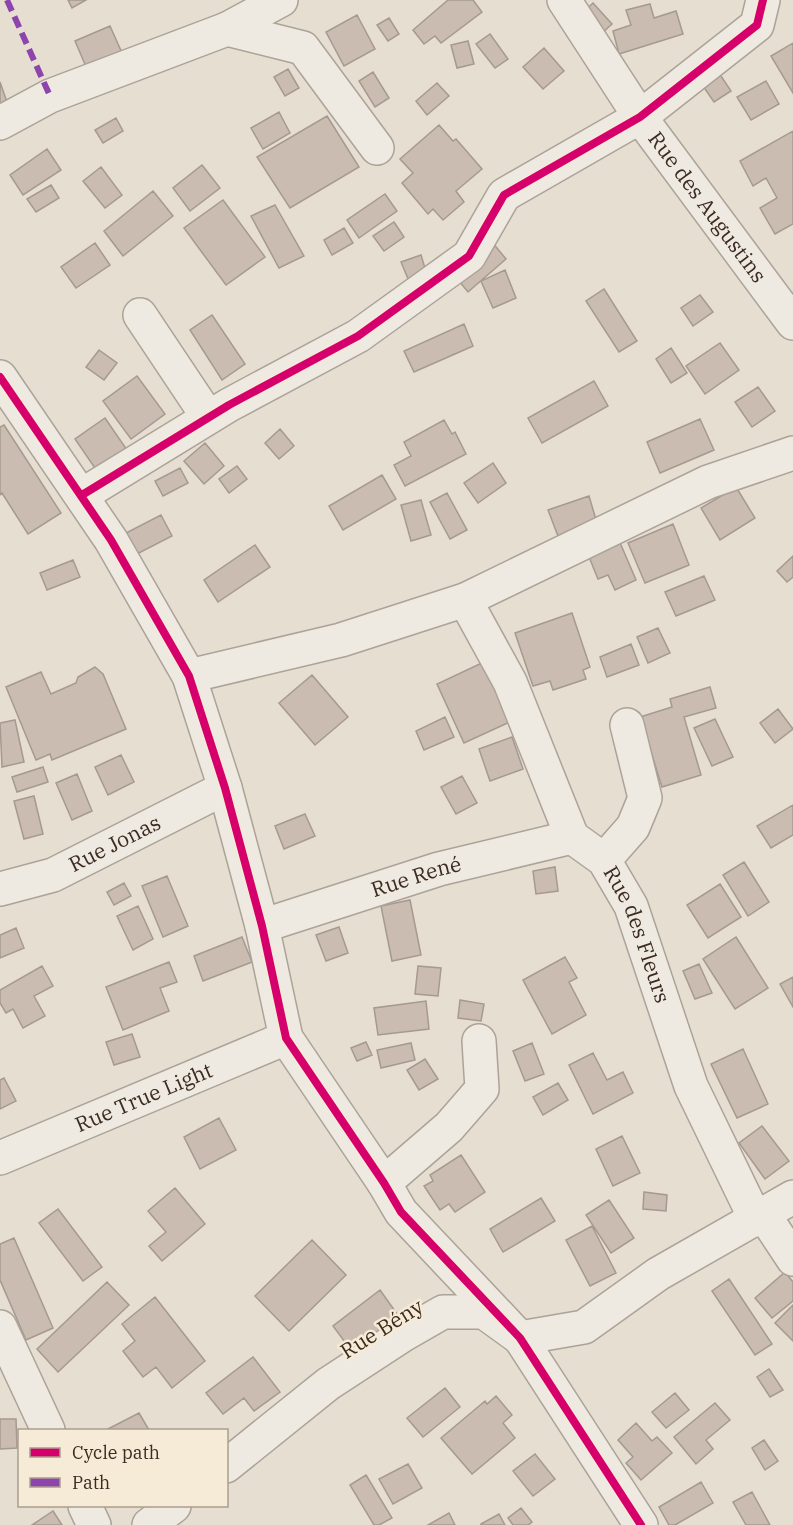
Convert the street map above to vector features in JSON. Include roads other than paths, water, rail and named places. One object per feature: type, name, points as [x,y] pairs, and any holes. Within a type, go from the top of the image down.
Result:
[{"type":"street","points":[[0,123],[50,96],[227,29],[280,0]]},
{"type":"street","name":"Rue des Augustins","points":[[564,0],[640,117],[793,323]]},
{"type":"street","points":[[82,495],[208,417],[358,336],[470,256],[504,195],[640,117],[757,25],[763,0]]},
{"type":"street","points":[[227,29],[303,48],[377,148]]},
{"type":"street","points":[[140,315],[208,417]]},
{"type":"street","points":[[0,377],[111,540],[189,676],[225,788],[262,926],[286,1038],[384,1183],[401,1212],[520,1338],[641,1525]]},
{"type":"street","points":[[189,676],[341,640],[465,600],[708,482],[793,453]]},
{"type":"street","points":[[465,600],[510,682],[572,837]]},
{"type":"street","points":[[603,860],[633,827],[645,798],[627,725]]},
{"type":"street","name":"Rue Jonas","points":[[0,889],[53,875],[225,788]]},
{"type":"street","name":"Rue des Fleurs","points":[[572,837],[603,860],[631,906],[691,1086],[760,1217],[793,1259]]},
{"type":"street","name":"Rue René","points":[[262,926],[439,870],[572,837]]},
{"type":"street","name":"Rue True Light","points":[[0,1158],[286,1038]]},
{"type":"street","points":[[384,1183],[449,1127],[482,1089],[479,1041]]},
{"type":"street","points":[[520,1338],[584,1327],[658,1274],[793,1197]]},
{"type":"street","name":"Rue Bény","points":[[228,1464],[328,1384],[443,1312],[484,1312],[520,1338]]},
{"type":"street","points":[[0,1327],[47,1429]]},
{"type":"street","points":[[85,1507],[94,1525]]},
{"type":"street","points":[[149,1525],[173,1507]]}]
